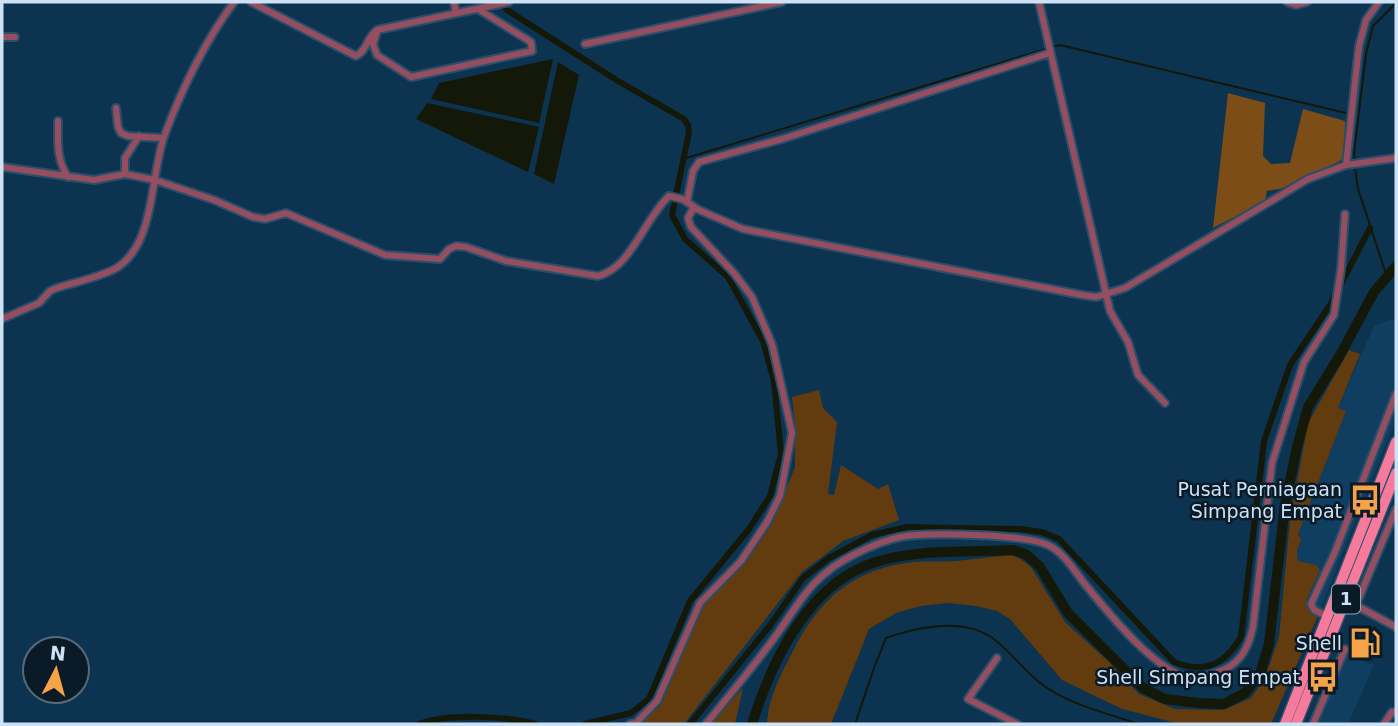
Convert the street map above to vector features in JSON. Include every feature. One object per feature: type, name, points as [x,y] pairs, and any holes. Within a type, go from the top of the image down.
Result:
[{"type":"highway","name":"1","points":[[1285,724],[1396,442]]},
{"type":"highway","name":"1","points":[[1298,720],[1351,603],[1396,472]]},
{"type":"street","points":[[2,319],[39,303],[50,291],[116,268],[141,239],[163,138],[199,54],[234,2]]},
{"type":"street","points":[[251,2],[352,56],[362,53],[377,30],[508,2]]},
{"type":"street","points":[[454,2],[456,13]]},
{"type":"street","points":[[585,44],[782,2]]},
{"type":"street","points":[[1039,2],[1110,311],[1128,342],[1138,376],[1165,403]]},
{"type":"street","points":[[1287,3],[1296,5],[1307,2]]},
{"type":"street","points":[[1353,164],[1359,46],[1366,20],[1379,2]]},
{"type":"street","points":[[377,30],[373,44],[377,55],[411,77],[532,51],[531,42],[478,9]]},
{"type":"street","points":[[2,37],[15,37]]},
{"type":"street","points":[[685,200],[693,171],[699,162],[782,139],[1050,52]]},
{"type":"street","points":[[117,108],[118,127],[121,132],[163,138]]},
{"type":"street","points":[[58,121],[58,154],[60,165],[68,177]]},
{"type":"street","points":[[125,174],[125,158],[139,136]]},
{"type":"street","points":[[2,167],[94,180],[125,174],[155,180],[214,200],[253,217],[265,219],[286,213],[385,254],[440,259],[449,249],[456,246],[466,247],[506,261],[598,276],[607,274],[616,267],[669,196],[685,200],[694,207],[743,229],[1096,297],[1125,288],[1308,180],[1353,164],[1396,158]]},
{"type":"street","points":[[630,724],[636,723],[657,701],[700,603],[741,561],[767,522],[780,496],[792,433],[772,344],[752,297],[734,273],[691,227],[688,218],[694,207]]},
{"type":"street","points":[[706,724],[771,643],[790,612],[817,579],[855,554],[900,537],[919,535],[1018,538],[1041,542],[1059,552],[1137,642],[1167,669],[1189,677],[1203,677],[1220,672],[1235,663],[1246,652],[1251,636],[1272,463],[1277,444],[1304,362],[1334,315],[1345,214]]},
{"type":"street","points":[[1326,616],[1314,610],[1311,604],[1330,565],[1396,394]]},
{"type":"street","points":[[1396,509],[1351,603],[1396,626]]},
{"type":"street","points":[[1298,720],[1315,724],[1345,649]]},
{"type":"street","points":[[997,658],[968,699],[1017,724]]},
{"type":"street","points":[[1384,724],[1394,712]]},
{"type":"shaded area","points":[[553,59],[539,123],[431,99],[439,83]]},
{"type":"shaded area","points":[[558,62],[579,75],[554,184],[534,174]]},
{"type":"shaded area","points":[[1228,93],[1265,103],[1263,156],[1271,164],[1290,163],[1303,109],[1345,121],[1344,159],[1280,189],[1267,191],[1265,201],[1213,228]]},
{"type":"shaded area","points":[[427,103],[539,127],[528,172],[416,119]]},
{"type":"shaded area","points":[[1396,320],[1396,419],[1317,618],[1305,601],[1316,565],[1298,561],[1297,551],[1301,539],[1298,534],[1346,411],[1338,408],[1374,326]]},
{"type":"shaded area","points":[[1349,350],[1360,354],[1338,408],[1346,411],[1298,534],[1301,539],[1297,551],[1298,561],[1316,565],[1320,570],[1306,601],[1310,603],[1309,606],[1317,618],[1271,724],[1180,724],[1122,709],[1062,680],[1010,619],[997,611],[948,603],[921,606],[896,613],[869,629],[831,724],[767,724],[780,676],[804,631],[815,615],[842,589],[874,571],[893,565],[1010,555],[1031,567],[1065,622],[1139,694],[1175,709],[1223,710],[1251,698],[1265,678],[1279,637],[1290,520],[1308,423]]},
{"type":"shaded area","points":[[819,390],[823,408],[837,422],[828,494],[834,495],[841,465],[878,489],[888,484],[899,520],[843,541],[802,572],[684,724],[640,724],[661,705],[703,604],[746,562],[772,524],[795,467],[792,397]]},
{"type":"shaded area","points":[[1338,652],[1374,665],[1348,724],[1308,724]]},
{"type":"shaded area","points":[[743,688],[735,724],[711,724]]},
{"type":"waterway","points":[[499,2],[507,10],[618,81],[684,119],[689,132],[672,215],[685,239],[728,277],[763,341],[774,381],[781,454],[770,496],[749,529],[690,601],[649,699],[631,713],[585,724]]},
{"type":"waterway","points":[[1355,162],[1366,54],[1373,26],[1396,3]]},
{"type":"waterway","points":[[1051,47],[1060,45],[1346,113]]},
{"type":"waterway","points":[[683,159],[1046,49]]},
{"type":"waterway","points":[[1355,168],[1358,189],[1387,277]]},
{"type":"waterway","points":[[690,724],[771,624],[803,578],[829,558],[872,535],[907,527],[1021,529],[1042,532],[1059,539],[1174,662],[1185,666],[1204,667],[1221,660],[1241,637],[1264,441],[1290,365],[1330,305],[1370,228]]},
{"type":"waterway","points":[[752,724],[760,699],[783,649],[814,604],[833,585],[855,571],[879,561],[929,553],[1014,550],[1027,555],[1040,567],[1068,613],[1143,688],[1165,699],[1224,704],[1245,693],[1260,674],[1269,644],[1285,505],[1308,407],[1374,292],[1396,266]]},
{"type":"waterway","points":[[855,724],[886,638],[939,626],[966,627],[979,631],[1004,647],[1033,677],[1050,690],[1087,707],[1139,724]]},
{"type":"waterway","points":[[419,724],[445,718],[477,717],[535,724]]},
{"type":"place","name":"Pusat Perniagaan Simpang Empat","points":[[1365,500]]},
{"type":"place","name":"Shell","points":[[1365,643]]},
{"type":"place","name":"Shell Simpang Empat","points":[[1323,677]]}]
